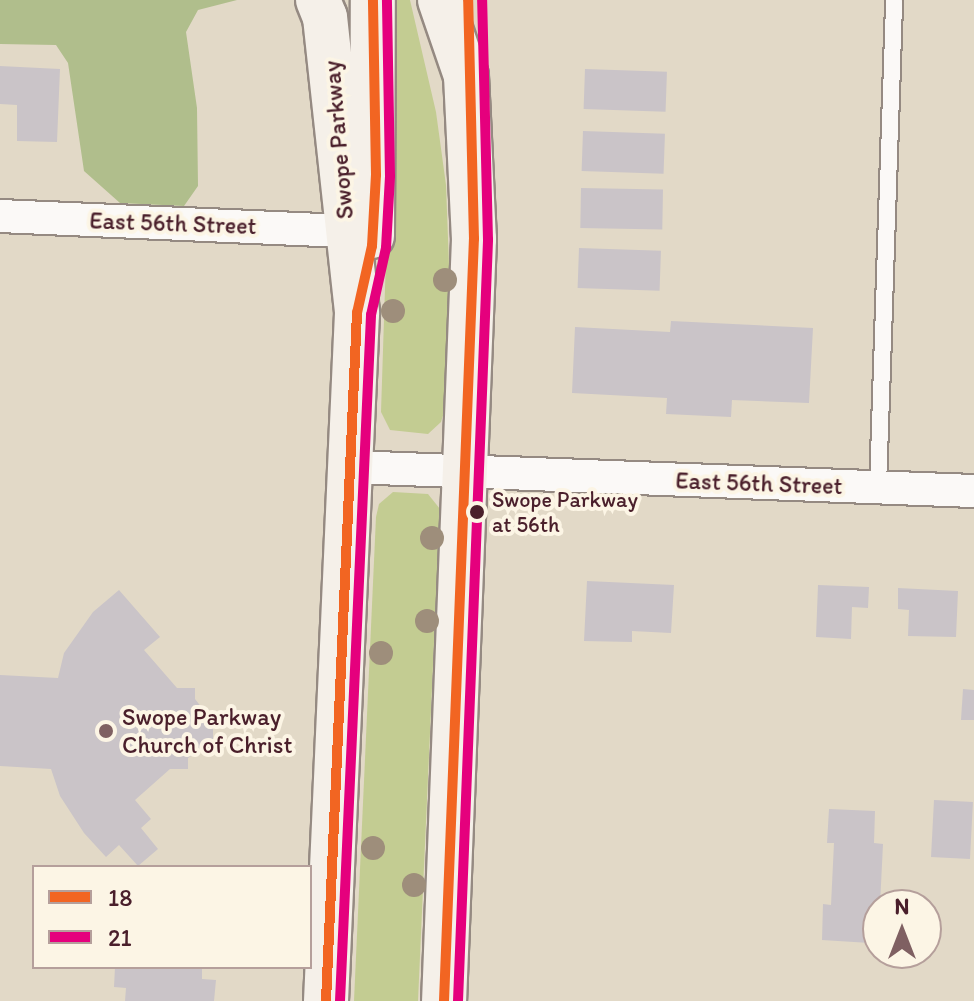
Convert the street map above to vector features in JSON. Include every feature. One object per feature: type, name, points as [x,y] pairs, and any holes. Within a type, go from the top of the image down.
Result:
[{"type":"main road","name":"Swope Parkway","points":[[318,0],[325,17],[345,177],[346,231],[357,313],[326,1001]]},
{"type":"main road","points":[[357,313],[372,246],[376,175],[373,0]]},
{"type":"main road","points":[[440,0],[466,76]]},
{"type":"main road","points":[[444,1001],[474,239],[466,76],[468,0]]},
{"type":"street","name":"East 56th Street","points":[[0,216],[346,231]]},
{"type":"street","name":"East 56th Street","points":[[351,467],[974,491]]},
{"type":"lane","points":[[878,487],[894,0]]},
{"type":"green space","points":[[0,0],[237,0],[198,10],[186,32],[197,108],[198,186],[184,206],[120,203],[84,171],[68,63],[56,45],[0,44]]},
{"type":"green space","points":[[383,0],[410,0],[436,112],[446,185],[450,291],[445,409],[441,422],[428,434],[390,430],[381,412],[386,257]]},
{"type":"green space","points":[[393,492],[428,494],[440,509],[418,1001],[354,1001],[376,517],[379,504]]},
{"type":"building","points":[[0,66],[60,69],[57,142],[17,141],[17,105],[0,104]]},
{"type":"building","points":[[585,69],[667,72],[666,112],[584,109]]},
{"type":"building","points":[[583,131],[665,134],[664,174],[582,171]]},
{"type":"building","points":[[581,188],[663,189],[662,229],[580,228]]},
{"type":"building","points":[[579,248],[661,251],[660,291],[578,288]]},
{"type":"building","points":[[671,321],[813,328],[809,403],[732,400],[731,417],[666,414],[667,398],[572,393],[575,327],[670,332]]},
{"type":"building","points":[[587,581],[674,585],[671,633],[632,631],[632,642],[584,641]]},
{"type":"building","points":[[818,585],[869,587],[868,608],[852,607],[851,639],[816,637]]},
{"type":"building","points":[[898,588],[958,591],[956,637],[908,636],[909,610],[898,609]]},
{"type":"building","name":"Swope Parkway Church of Christ","points":[[119,590],[160,637],[144,650],[177,688],[195,688],[195,699],[213,722],[213,740],[188,758],[188,769],[170,769],[135,800],[151,819],[141,828],[158,849],[139,865],[119,845],[106,857],[84,833],[60,796],[51,769],[0,766],[0,675],[58,678],[64,653],[93,612]]},
{"type":"building","points":[[963,689],[974,690],[974,720],[961,720]]},
{"type":"building","points":[[934,800],[973,802],[970,859],[931,857]]},
{"type":"building","points":[[829,809],[875,811],[874,843],[883,844],[881,889],[862,889],[862,942],[822,940],[823,904],[831,905],[834,843],[827,843]]},
{"type":"building","points":[[115,969],[202,969],[202,979],[216,980],[214,1001],[125,1001],[126,988],[114,987]]},
{"type":"transit line","name":"18","points":[[326,1001],[357,313],[372,246],[376,175],[373,0]]},
{"type":"transit line","name":"21","points":[[340,1001],[371,315],[386,248],[390,176],[387,0]]},
{"type":"transit line","name":"18","points":[[444,1001],[474,239],[468,0]]},
{"type":"transit line","name":"21","points":[[458,1001],[488,240],[482,0]]},
{"type":"place","name":"Swope Parkway at 56th","points":[[477,512]]},
{"type":"place","name":"Swope Parkway Church of Christ","points":[[106,731]]}]
